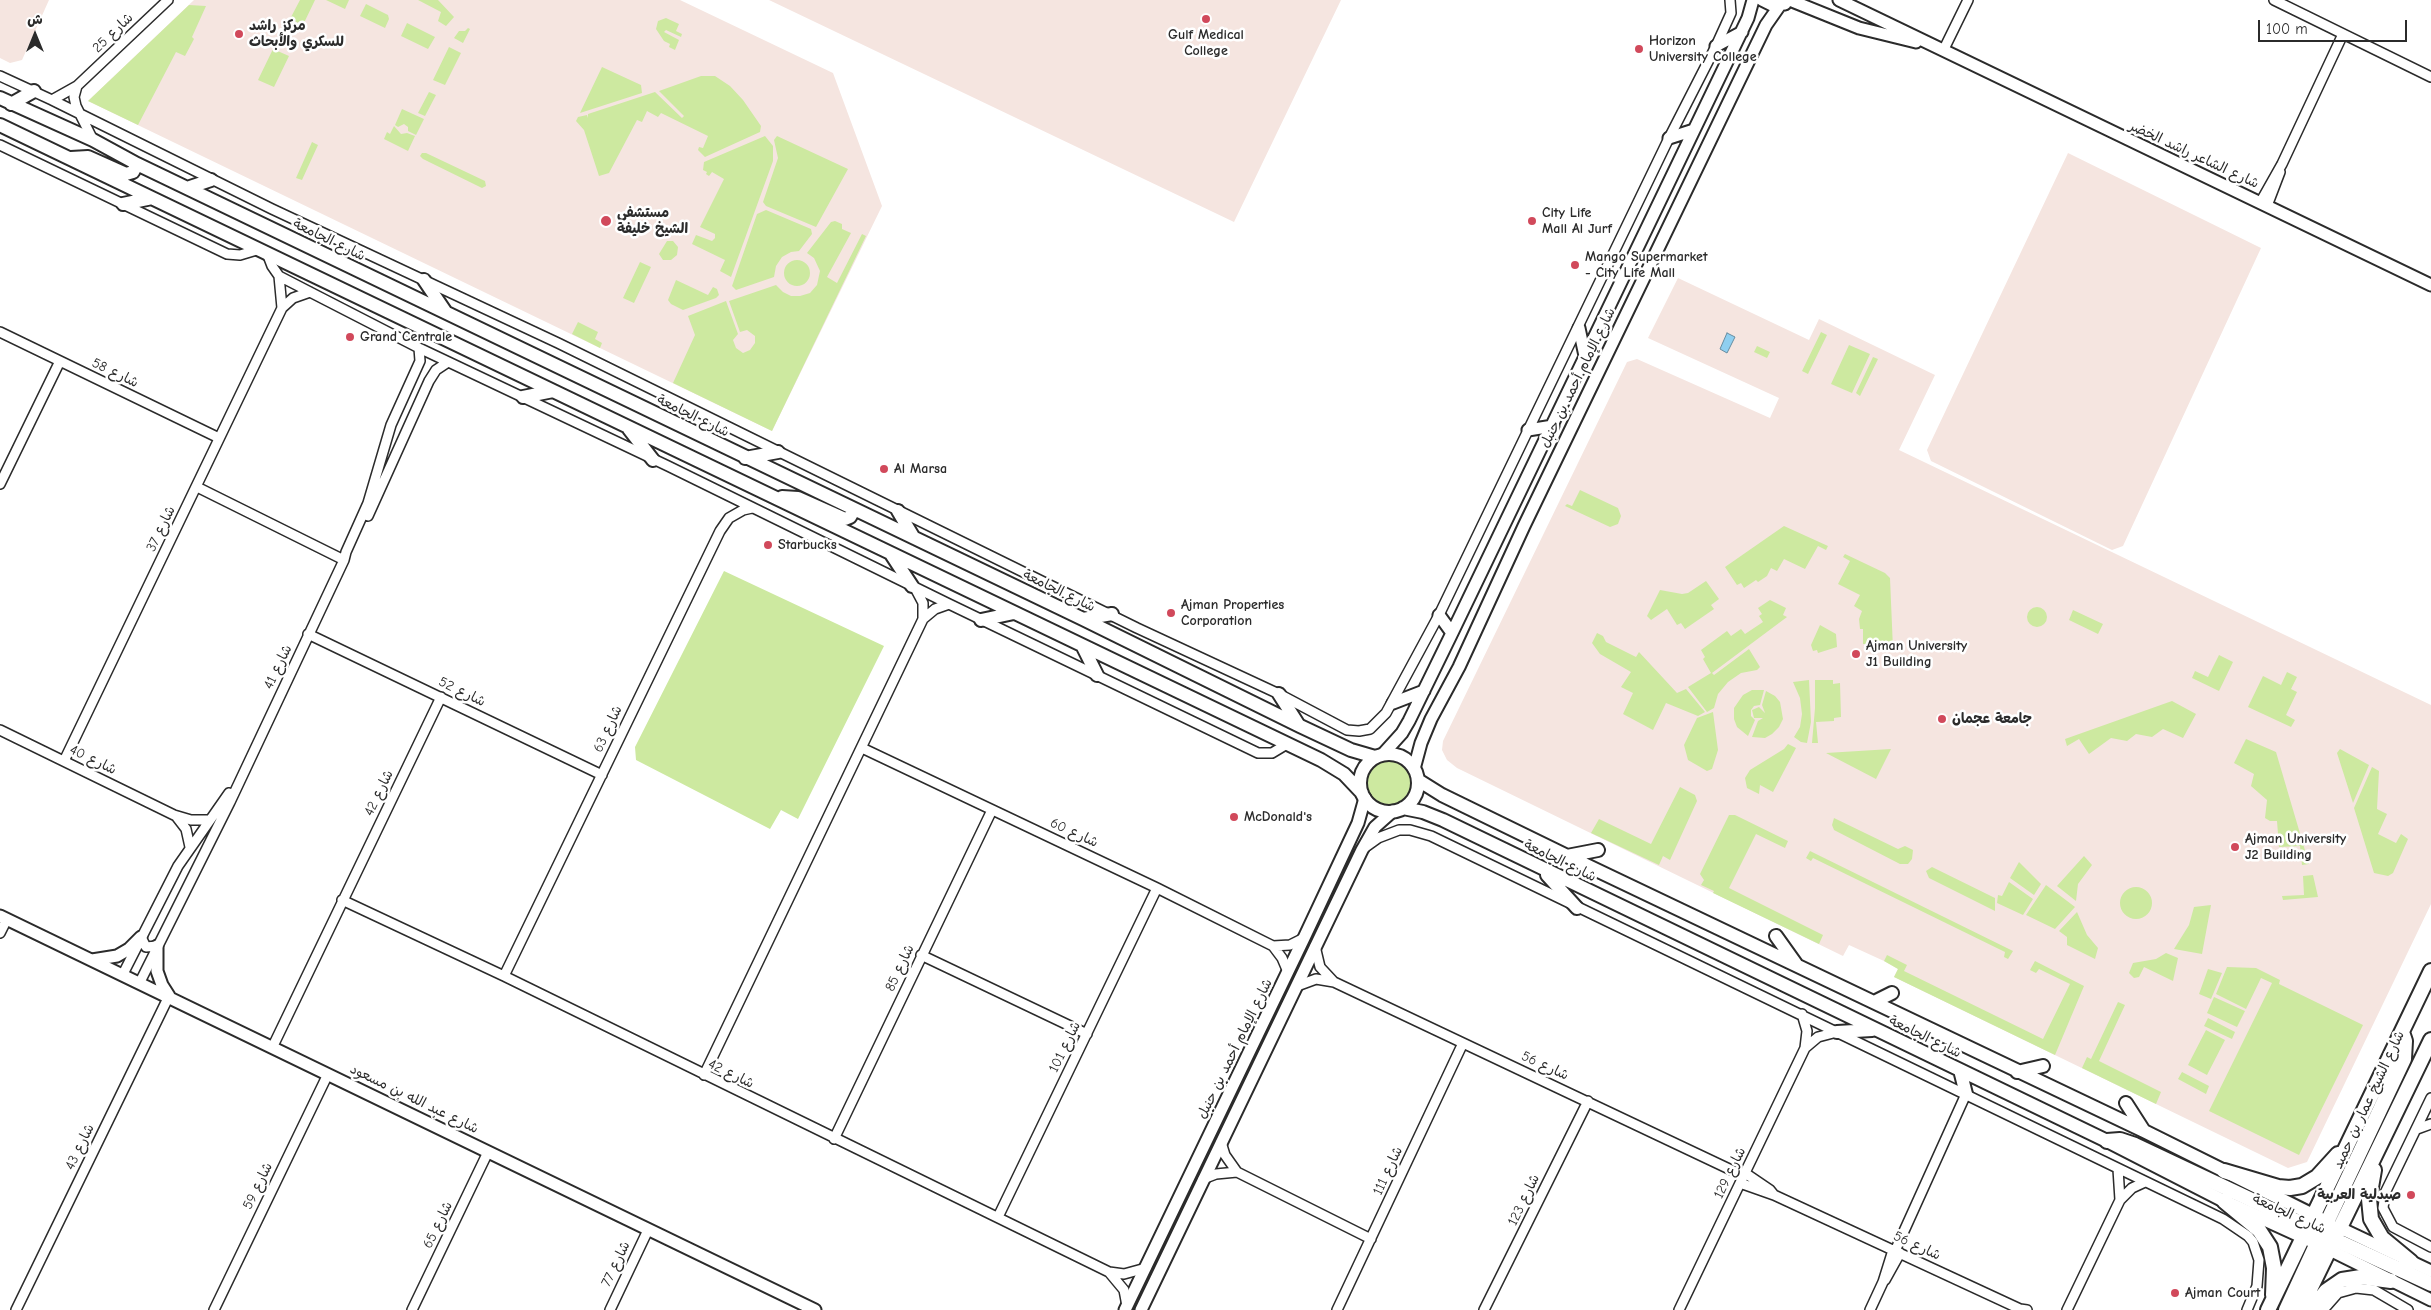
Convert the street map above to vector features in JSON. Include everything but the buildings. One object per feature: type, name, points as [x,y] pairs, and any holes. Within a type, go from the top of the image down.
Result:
[{"type":"main road","points":[[6,101],[34,91]]},
{"type":"main road","name":"شارع الجامعة","points":[[6,101],[93,140],[137,164],[1083,619],[1350,750],[1379,756]]},
{"type":"main road","points":[[0,125],[1333,766],[1349,778],[1363,796],[1374,808],[1398,809],[1412,799],[1416,774],[1401,756],[1379,756],[1363,769],[1360,777],[1363,796]]},
{"type":"main road","points":[[68,158],[88,157],[126,174],[133,172],[137,164]]},
{"type":"main road","points":[[188,188],[211,180]]},
{"type":"main road","points":[[122,204],[152,198]]},
{"type":"main road","points":[[424,280],[446,313]]},
{"type":"main road","points":[[523,397],[553,391]]},
{"type":"main road","points":[[628,427],[653,460]]},
{"type":"main road","points":[[745,458],[778,452]]},
{"type":"main road","points":[[777,498],[798,498],[844,518],[850,517],[854,510]]},
{"type":"main road","points":[[898,511],[914,538]]},
{"type":"main road","points":[[891,554],[914,586]]},
{"type":"main road","points":[[981,620],[1014,613]]},
{"type":"main road","points":[[1083,619],[1112,614]]},
{"type":"main road","points":[[1083,646],[1097,675]]},
{"type":"main road","points":[[1279,694],[1300,726]]},
{"type":"main road","name":"شارع الجامعة","points":[[1416,774],[1442,795],[2224,1171],[2322,1232]]},
{"type":"main road","name":"شارع الجامعة","points":[[1398,809],[1438,818],[1542,870],[2107,1141],[2224,1201],[2322,1232]]},
{"type":"main road","points":[[1567,856],[1598,850]]},
{"type":"main road","points":[[1542,870],[1577,908]]},
{"type":"main road","points":[[1776,936],[1796,964]]},
{"type":"main road","name":"شارع الشيخ عمار بن حميد","points":[[2300,1310],[2349,1142],[2431,971]]},
{"type":"main road","points":[[1874,1002],[1892,993]]},
{"type":"main road","points":[[1837,1032],[1875,1030]]},
{"type":"main road","points":[[2286,1310],[2404,1059],[2405,1041],[2402,1032]]},
{"type":"main road","name":"شارع الشيخ عمار بن حميد","points":[[2270,1307],[2377,1153],[2431,1040]]},
{"type":"main road","points":[[2018,1072],[2043,1066]]},
{"type":"main road","points":[[1960,1070],[1966,1094]]},
{"type":"main road","points":[[2126,1103],[2144,1131]]},
{"type":"main road","points":[[2107,1141],[2120,1140],[2135,1145],[2431,1284]]},
{"type":"main road","points":[[2224,1171],[2278,1187],[2302,1186],[2317,1177],[2349,1142]]},
{"type":"main road","points":[[2377,1153],[2369,1199],[2371,1220],[2382,1238],[2411,1262]]},
{"type":"main road","points":[[2224,1201],[2259,1230],[2270,1247],[2274,1268],[2270,1307]]},
{"type":"main road","points":[[2311,1310],[2326,1291],[2342,1280],[2361,1277],[2391,1281]]},
{"type":"street","name":"شارع 25","points":[[52,100],[78,86],[168,0]]},
{"type":"street","points":[[0,76],[34,91],[211,180],[558,343],[898,511],[1279,694],[1347,730],[1359,731],[1370,728],[1379,722],[1393,703],[1439,615],[1669,138],[1716,46],[1731,13],[1730,0]]},
{"type":"street","name":"شارع الإمام أحمد بن حنبل","points":[[1379,756],[1402,733],[1424,691],[1742,32],[1751,12],[1753,0]]},
{"type":"street","points":[[1762,0],[1780,5],[1793,0]]},
{"type":"street","name":"شارع الشاعر راشد الخضر","points":[[1793,0],[1859,28],[1944,49]]},
{"type":"street","name":"شارع الشاعر راشد الخضر","points":[[1839,0],[2431,285]]},
{"type":"street","points":[[1944,49],[1968,0]]},
{"type":"street","points":[[2274,0],[2431,77]]},
{"type":"street","name":"شارع الإمام أحمد بن حنبل","points":[[1416,774],[1421,743],[1431,719],[1459,667],[1524,526],[1766,25],[1780,5]]},
{"type":"street","points":[[1716,46],[1742,32]]},
{"type":"street","points":[[2263,204],[2278,179],[2282,164],[2317,91],[2322,76],[2345,35]]},
{"type":"street","points":[[78,86],[74,97],[78,113],[93,140]]},
{"type":"street","points":[[1669,138],[1694,130]]},
{"type":"street","points":[[0,145],[227,254],[240,255],[264,251],[279,276],[420,348],[1258,753],[1272,752],[1287,744]]},
{"type":"street","points":[[279,276],[282,308]]},
{"type":"street","points":[[282,308],[293,298],[310,292]]},
{"type":"street","name":"شارع 37","points":[[64,761],[282,308]]},
{"type":"street","points":[[1579,328],[1585,356]]},
{"type":"street","name":"شارع 58","points":[[0,332],[219,438]]},
{"type":"street","name":"شارع 41","points":[[140,982],[344,560],[368,503],[391,425],[420,361],[420,348]]},
{"type":"street","points":[[0,484],[60,361]]},
{"type":"street","name":"شارع 41","points":[[344,560],[350,554],[367,520],[429,382],[436,370],[448,362]]},
{"type":"street","points":[[1528,430],[1553,426]]},
{"type":"street","points":[[197,487],[344,560]]},
{"type":"street","name":"شارع 63","points":[[504,976],[720,530],[736,513],[752,508]]},
{"type":"street","points":[[914,586],[923,603],[923,619]]},
{"type":"street","points":[[704,1076],[923,619],[935,609],[949,604]]},
{"type":"street","points":[[1439,615],[1452,633]]},
{"type":"street","name":"شارع 52","points":[[308,634],[602,775]]},
{"type":"street","points":[[1393,703],[1424,691]]},
{"type":"street","name":"شارع 42","points":[[273,1046],[441,697]]},
{"type":"street","name":"شارع 40","points":[[0,730],[174,815],[191,820],[209,820]]},
{"type":"street","name":"شارع 60","points":[[862,748],[1157,888],[1273,946]]},
{"type":"street","name":"شارع 41","points":[[122,974],[190,847],[236,786]]},
{"type":"street","name":"شارع الإمام أحمد بن حنبل","points":[[1126,1308],[1358,823],[1363,796]]},
{"type":"street","name":"شارع الإمام أحمد بن حنبل","points":[[1141,1310],[1362,850],[1376,827],[1398,809]]},
{"type":"street","name":"شارع 85","points":[[834,1139],[992,810]]},
{"type":"street","points":[[174,815],[186,829],[190,847]]},
{"type":"street","points":[[1362,850],[1388,833],[1399,830],[1420,832],[1802,1014],[2224,1219],[2248,1236],[2256,1251],[2260,1268],[2258,1286],[2246,1310]]},
{"type":"street","name":"شارع 101","points":[[998,1217],[1157,888]]},
{"type":"street","name":"شارع 42","points":[[342,900],[504,976],[704,1076],[1109,1272],[1124,1274],[1146,1268]]},
{"type":"street","points":[[0,933],[3,917]]},
{"type":"street","name":"شارع عبد الله بن مسعود","points":[[3,917],[273,1046],[811,1309]]},
{"type":"street","points":[[92,960],[117,956],[141,937],[146,947],[157,946],[157,971],[162,985],[169,996]]},
{"type":"street","points":[[1273,946],[1290,945],[1304,938]]},
{"type":"street","points":[[1273,946],[1282,958],[1288,972]]},
{"type":"street","name":"شارع 56","points":[[1315,946],[1320,967],[1334,982]]},
{"type":"street","points":[[921,955],[1086,1034]]},
{"type":"street","name":"شارع 56","points":[[1297,986],[1316,979],[1334,982],[1588,1101],[1770,1190],[1774,1195],[2022,1310]]},
{"type":"street","name":"شارع 43","points":[[16,1310],[169,996]]},
{"type":"street","name":"شارع 129","points":[[1679,1310],[1805,1048],[1807,1031],[1802,1014]]},
{"type":"street","points":[[1805,1048],[1818,1037],[1837,1032]]},
{"type":"street","name":"شارع 111","points":[[1337,1310],[1463,1043]]},
{"type":"street","name":"شارع 59","points":[[214,1310],[328,1074]]},
{"type":"street","points":[[1870,1310],[1966,1094]]},
{"type":"street","points":[[2431,1098],[2385,1193],[2383,1208],[2393,1227],[2431,1247]]},
{"type":"street","name":"شارع 123","points":[[1484,1310],[1588,1101]]},
{"type":"street","points":[[2417,1129],[2431,1124]]},
{"type":"street","points":[[1221,1142],[1225,1155],[1237,1172]]},
{"type":"street","name":"شارع 65","points":[[412,1310],[488,1152]]},
{"type":"street","points":[[2118,1169],[2120,1200]]},
{"type":"street","points":[[1203,1179],[1223,1172],[1237,1172],[1371,1239]]},
{"type":"street","points":[[2067,1310],[2120,1200],[2132,1188],[2145,1182]]},
{"type":"street","name":"شارع 77","points":[[610,1310],[648,1230]]},
{"type":"street","name":"شارع الجامعة","points":[[2322,1232],[2411,1262],[2431,1271]]},
{"type":"street","name":"شارع الجامعة","points":[[2322,1232],[2391,1281],[2431,1300]]},
{"type":"street","name":"شارع 42","points":[[1109,1272],[1124,1290],[1126,1308]]},
{"type":"street","points":[[2323,1310],[2338,1293],[2356,1288],[2374,1290],[2408,1310]]},
{"type":"shaded area","points":[[0,0],[49,0],[22,60],[10,63],[0,58]]},
{"type":"shaded area","name":"مستشفى الشيخ خليفة","points":[[194,0],[680,0],[833,73],[882,206],[772,431],[88,101]]},
{"type":"shaded area","points":[[769,0],[1341,0],[1234,222]]},
{"type":"shaded area","points":[[2068,153],[2261,248],[2123,546],[2112,550],[1931,461],[1927,450]]},
{"type":"shaded area","name":"جامعة عجمان","points":[[1678,278],[1809,340],[1819,319],[1935,375],[1899,450],[2431,705],[2431,904],[2307,1162],[2288,1168],[1894,977],[1898,969],[1884,961],[1849,945],[1843,956],[1457,768],[1447,760],[1442,750],[1443,741],[1627,362],[1637,359],[1770,418],[1779,398],[1648,338]]},
{"type":"green space","points":[[300,0],[315,0],[303,25],[290,19]]},
{"type":"green space","points":[[326,0],[349,0],[345,9]]},
{"type":"green space","points":[[418,0],[438,0],[454,17],[446,26],[438,21],[441,12]]},
{"type":"green space","points":[[366,4],[388,15],[389,19],[385,28],[360,16]]},
{"type":"green space","points":[[189,5],[206,6],[192,37],[194,39],[185,56],[176,52],[138,125],[88,101]]},
{"type":"green space","points":[[666,18],[679,24],[676,31],[682,34],[681,37],[666,30],[664,32],[679,40],[675,50],[669,47],[670,44],[664,41],[656,29],[658,21]]},
{"type":"green space","points":[[407,23],[435,37],[428,49],[401,36]]},
{"type":"green space","points":[[468,28],[470,29],[463,43],[454,38],[459,31],[465,31]]},
{"type":"green space","points":[[449,47],[461,53],[445,85],[433,80]]},
{"type":"green space","points":[[273,49],[289,56],[274,87],[258,80]]},
{"type":"green space","points":[[602,67],[641,85],[642,93],[580,113]]},
{"type":"green space","points":[[701,76],[715,76],[730,86],[743,100],[761,126],[760,132],[705,157],[698,150],[699,147],[703,148],[708,136],[661,113],[658,117],[647,111],[642,122],[637,120],[609,173],[599,176],[584,130],[576,121],[578,117],[587,115],[588,118],[588,114],[655,92],[682,118],[684,116],[659,91]]},
{"type":"green space","points":[[429,92],[436,95],[425,116],[418,113]]},
{"type":"green space","points":[[402,109],[424,119],[416,135],[408,131],[408,127],[404,124],[398,127],[395,125]]},
{"type":"green space","points":[[394,126],[401,134],[407,133],[415,136],[408,151],[384,139],[387,132],[390,134]]},
{"type":"green space","points":[[765,136],[773,146],[773,161],[731,277],[720,271],[725,260],[692,244],[696,235],[712,241],[715,238],[715,234],[700,227],[724,179],[712,172],[709,176],[706,174],[707,172],[703,170],[704,162]]},
{"type":"green space","points":[[777,136],[848,169],[816,227],[766,206],[763,202],[778,158],[774,140]]},
{"type":"green space","points":[[312,142],[318,145],[302,180],[296,178]]},
{"type":"green space","points":[[422,153],[426,153],[485,181],[486,186],[482,188],[423,159],[420,156]]},
{"type":"green space","points":[[766,210],[811,229],[812,234],[799,251],[791,252],[782,257],[776,266],[774,277],[736,290],[732,286],[757,214]]},
{"type":"green space","points":[[835,221],[842,224],[842,229],[851,233],[827,277],[837,283],[862,234],[866,236],[772,431],[673,383],[695,335],[688,316],[726,301],[738,334],[733,340],[736,348],[743,353],[750,350],[755,343],[755,336],[747,330],[740,332],[729,301],[776,285],[783,292],[791,296],[810,293],[817,285],[820,271],[814,258],[807,253],[831,222]]},
{"type":"green space","points":[[667,241],[673,241],[678,247],[677,255],[671,260],[663,260],[659,254]]},
{"type":"green space","points":[[797,260],[806,264],[810,273],[806,282],[797,286],[788,282],[784,273],[788,264]]},
{"type":"green space","points":[[640,262],[651,267],[634,303],[623,298]]},
{"type":"green space","points":[[676,280],[708,295],[713,287],[717,289],[719,295],[716,298],[683,310],[671,304],[668,300]]},
{"type":"green space","points":[[578,322],[598,332],[595,339],[602,343],[600,348],[572,334]]},
{"type":"green space","points":[[1821,332],[1827,335],[1808,374],[1802,371]]},
{"type":"green space","points":[[1849,345],[1870,354],[1852,393],[1831,384]]},
{"type":"green space","points":[[1757,346],[1770,352],[1767,358],[1754,352]]},
{"type":"green space","points":[[1873,357],[1878,359],[1860,396],[1856,393]]},
{"type":"green space","points":[[1580,490],[1618,508],[1621,516],[1618,524],[1610,527],[1565,506],[1567,504],[1572,506]]},
{"type":"green space","points":[[1784,526],[1828,546],[1826,550],[1818,546],[1805,569],[1784,559],[1777,571],[1771,568],[1767,576],[1758,582],[1756,580],[1744,588],[1741,583],[1737,585],[1725,567]]},
{"type":"green space","points":[[1845,554],[1885,573],[1890,578],[1893,649],[1870,650],[1869,644],[1863,644],[1863,629],[1860,629],[1859,619],[1862,611],[1854,606],[1860,595],[1838,584],[1850,561],[1843,557]]},
{"type":"green space","points":[[724,571],[884,646],[798,819],[781,810],[770,829],[636,760],[635,747]]},
{"type":"green space","points":[[1706,581],[1719,599],[1711,605],[1714,609],[1685,629],[1681,623],[1677,625],[1667,609],[1651,620],[1647,616],[1660,590],[1682,594],[1688,593]]},
{"type":"green space","points":[[1770,600],[1786,608],[1783,615],[1787,617],[1712,673],[1714,675],[1749,649],[1760,667],[1757,670],[1741,673],[1728,682],[1718,694],[1714,708],[1707,712],[1688,687],[1711,673],[1703,659],[1705,657],[1701,650],[1727,631],[1731,636],[1741,629],[1745,634],[1763,622],[1759,616],[1762,614],[1758,608]]},
{"type":"green space","points":[[2037,607],[2044,610],[2047,617],[2044,624],[2037,627],[2030,624],[2027,617],[2030,610]]},
{"type":"green space","points":[[2073,610],[2103,624],[2098,634],[2069,620]]},
{"type":"green space","points":[[1820,625],[1836,634],[1837,647],[1818,653],[1817,650],[1813,651],[1811,645]]},
{"type":"green space","points":[[1597,633],[1603,636],[1606,642],[1636,657],[1639,652],[1677,693],[1686,689],[1705,712],[1698,716],[1666,703],[1653,730],[1623,714],[1633,693],[1621,687],[1631,672],[1600,654],[1592,643]]},
{"type":"green space","points":[[2219,655],[2233,662],[2219,691],[2192,678],[2195,671],[2208,677]]},
{"type":"green space","points":[[2287,672],[2297,677],[2291,689],[2297,692],[2286,715],[2295,720],[2291,727],[2248,707],[2263,676],[2281,685]]},
{"type":"green space","points":[[1809,680],[1811,722],[1807,743],[1801,742],[1794,737],[1800,727],[1802,714],[1800,698],[1793,682]]},
{"type":"green space","points":[[1815,680],[1833,680],[1833,684],[1840,683],[1841,717],[1834,718],[1834,721],[1816,722],[1818,743],[1812,743],[1815,708]]},
{"type":"green space","points":[[1752,690],[1764,690],[1760,705],[1754,706],[1751,710],[1751,716],[1755,720],[1748,736],[1737,727],[1734,719],[1734,708],[1743,695]]},
{"type":"green space","points":[[1766,691],[1775,696],[1780,702],[1783,719],[1779,727],[1772,734],[1765,738],[1752,737],[1758,721],[1763,718],[1754,718],[1752,710],[1759,707],[1765,713],[1762,705]]},
{"type":"green space","points":[[2172,701],[2196,714],[2183,738],[2163,729],[2152,737],[2136,734],[2127,741],[2111,738],[2089,754],[2079,739],[2067,746],[2065,739]]},
{"type":"green space","points":[[1713,712],[1718,750],[1712,769],[1707,771],[1688,760],[1684,745],[1697,718]]},
{"type":"green space","points":[[2246,739],[2276,752],[2309,864],[2302,865],[2300,846],[2279,847],[2277,821],[2270,821],[2265,818],[2267,800],[2251,786],[2254,774],[2234,763]]},
{"type":"green space","points":[[1788,744],[1796,748],[1773,792],[1760,785],[1759,794],[1747,788],[1745,778],[1750,770],[1784,749]]},
{"type":"green space","points":[[1891,749],[1876,779],[1826,753]]},
{"type":"green space","points":[[2340,749],[2369,765],[2353,803],[2337,753]]},
{"type":"green space","points":[[1389,757],[1399,759],[1407,764],[1412,772],[1414,782],[1412,792],[1407,800],[1399,805],[1389,807],[1379,805],[1371,800],[1366,792],[1364,782],[1366,772],[1371,764],[1379,759]]},
{"type":"green space","points":[[2372,767],[2379,771],[2377,809],[2387,814],[2378,834],[2396,843],[2401,834],[2408,839],[2393,873],[2388,876],[2374,873],[2354,808]]},
{"type":"green space","points":[[1680,787],[1695,795],[1697,801],[1670,860],[1663,856],[1659,865],[1591,833],[1599,819],[1651,844]]},
{"type":"green space","points":[[1729,815],[1735,815],[1788,841],[1785,848],[1756,834],[1729,888],[1823,935],[1819,944],[1713,893],[1714,891],[1701,885],[1704,880],[1700,874]]},
{"type":"green space","points":[[1834,818],[1898,849],[1905,846],[1913,850],[1912,859],[1908,864],[1900,864],[1834,830],[1832,825]]},
{"type":"green space","points":[[1810,851],[2013,951],[2008,959],[2004,957],[2005,952],[1813,858],[1811,861],[1806,858]]},
{"type":"green space","points":[[2084,856],[2092,865],[2078,884],[2076,901],[2057,886]]},
{"type":"green space","points":[[2019,862],[2041,884],[2034,895],[2010,878]]},
{"type":"green space","points":[[1932,867],[1995,898],[1995,911],[1929,878],[1926,871]]},
{"type":"green space","points":[[2313,875],[2318,897],[2283,900],[2282,896],[2304,895],[2303,876]]},
{"type":"green space","points":[[2009,882],[2033,899],[2023,915],[1997,903],[1998,895],[2002,896]]},
{"type":"green space","points":[[2046,885],[2075,907],[2055,929],[2026,915]]},
{"type":"green space","points":[[2136,887],[2147,892],[2152,903],[2147,914],[2136,919],[2125,914],[2120,903],[2125,892]]},
{"type":"green space","points":[[2211,905],[2202,954],[2174,949],[2189,925],[2194,907]]},
{"type":"green space","points":[[2077,912],[2087,935],[2098,948],[2095,959],[2067,945],[2067,937],[2059,931]]},
{"type":"green space","points":[[2166,953],[2178,958],[2173,981],[2144,967],[2139,977],[2134,978],[2129,973],[2133,963],[2156,959]]},
{"type":"green space","points":[[1887,955],[1907,965],[1904,971],[2043,1039],[2070,984],[2039,969],[2036,973],[2030,970],[2035,961],[2084,986],[2055,1055],[1894,977],[1898,969],[1884,961]]},
{"type":"green space","points":[[2227,967],[2256,968],[2280,980],[2279,984],[2363,1025],[2299,1155],[2209,1111],[2272,983],[2261,978],[2246,1009],[2216,994]]},
{"type":"green space","points":[[2208,969],[2222,973],[2211,999],[2199,994]]},
{"type":"green space","points":[[2214,997],[2245,1011],[2237,1027],[2207,1013]]},
{"type":"green space","points":[[2118,1002],[2125,1005],[2099,1061],[2161,1092],[2156,1104],[2082,1068],[2087,1057],[2091,1059]]},
{"type":"green space","points":[[2208,1018],[2235,1032],[2232,1039],[2204,1026]]},
{"type":"green space","points":[[2206,1030],[2225,1040],[2207,1075],[2188,1065]]},
{"type":"green space","points":[[2182,1072],[2209,1086],[2206,1094],[2178,1079]]},
{"type":"water","points":[[1727,333],[1735,337],[1727,353],[1720,349]]},
{"type":"place","name":"Gulf Medical College","points":[[1206,19]]},
{"type":"place","name":"مركز راشد للسكري والأبحاث","points":[[239,34]]},
{"type":"place","name":"Horizon University College","points":[[1639,49]]},
{"type":"place","name":"مستشفى الشيخ خليفة","points":[[606,221]]},
{"type":"place","name":"City Life Mall Al Jurf","points":[[1532,221]]},
{"type":"place","name":"Mango Supermarket - City Life Mall","points":[[1575,265]]},
{"type":"place","name":"Grand Centrale","points":[[350,337]]},
{"type":"place","name":"Al Marsa","points":[[884,469]]},
{"type":"place","name":"Starbucks","points":[[768,545]]},
{"type":"place","name":"Ajman Properties Corporation","points":[[1171,613]]},
{"type":"place","name":"Ajman University J1 Building","points":[[1856,654]]},
{"type":"place","name":"جامعة عجمان","points":[[1942,719]]},
{"type":"place","name":"McDonald's","points":[[1234,817]]},
{"type":"place","name":"Ajman University J2 Building","points":[[2235,847]]},
{"type":"place","name":"صيدلية العربية","points":[[2411,1195]]},
{"type":"place","name":"Ajman Court","points":[[2175,1293]]}]
